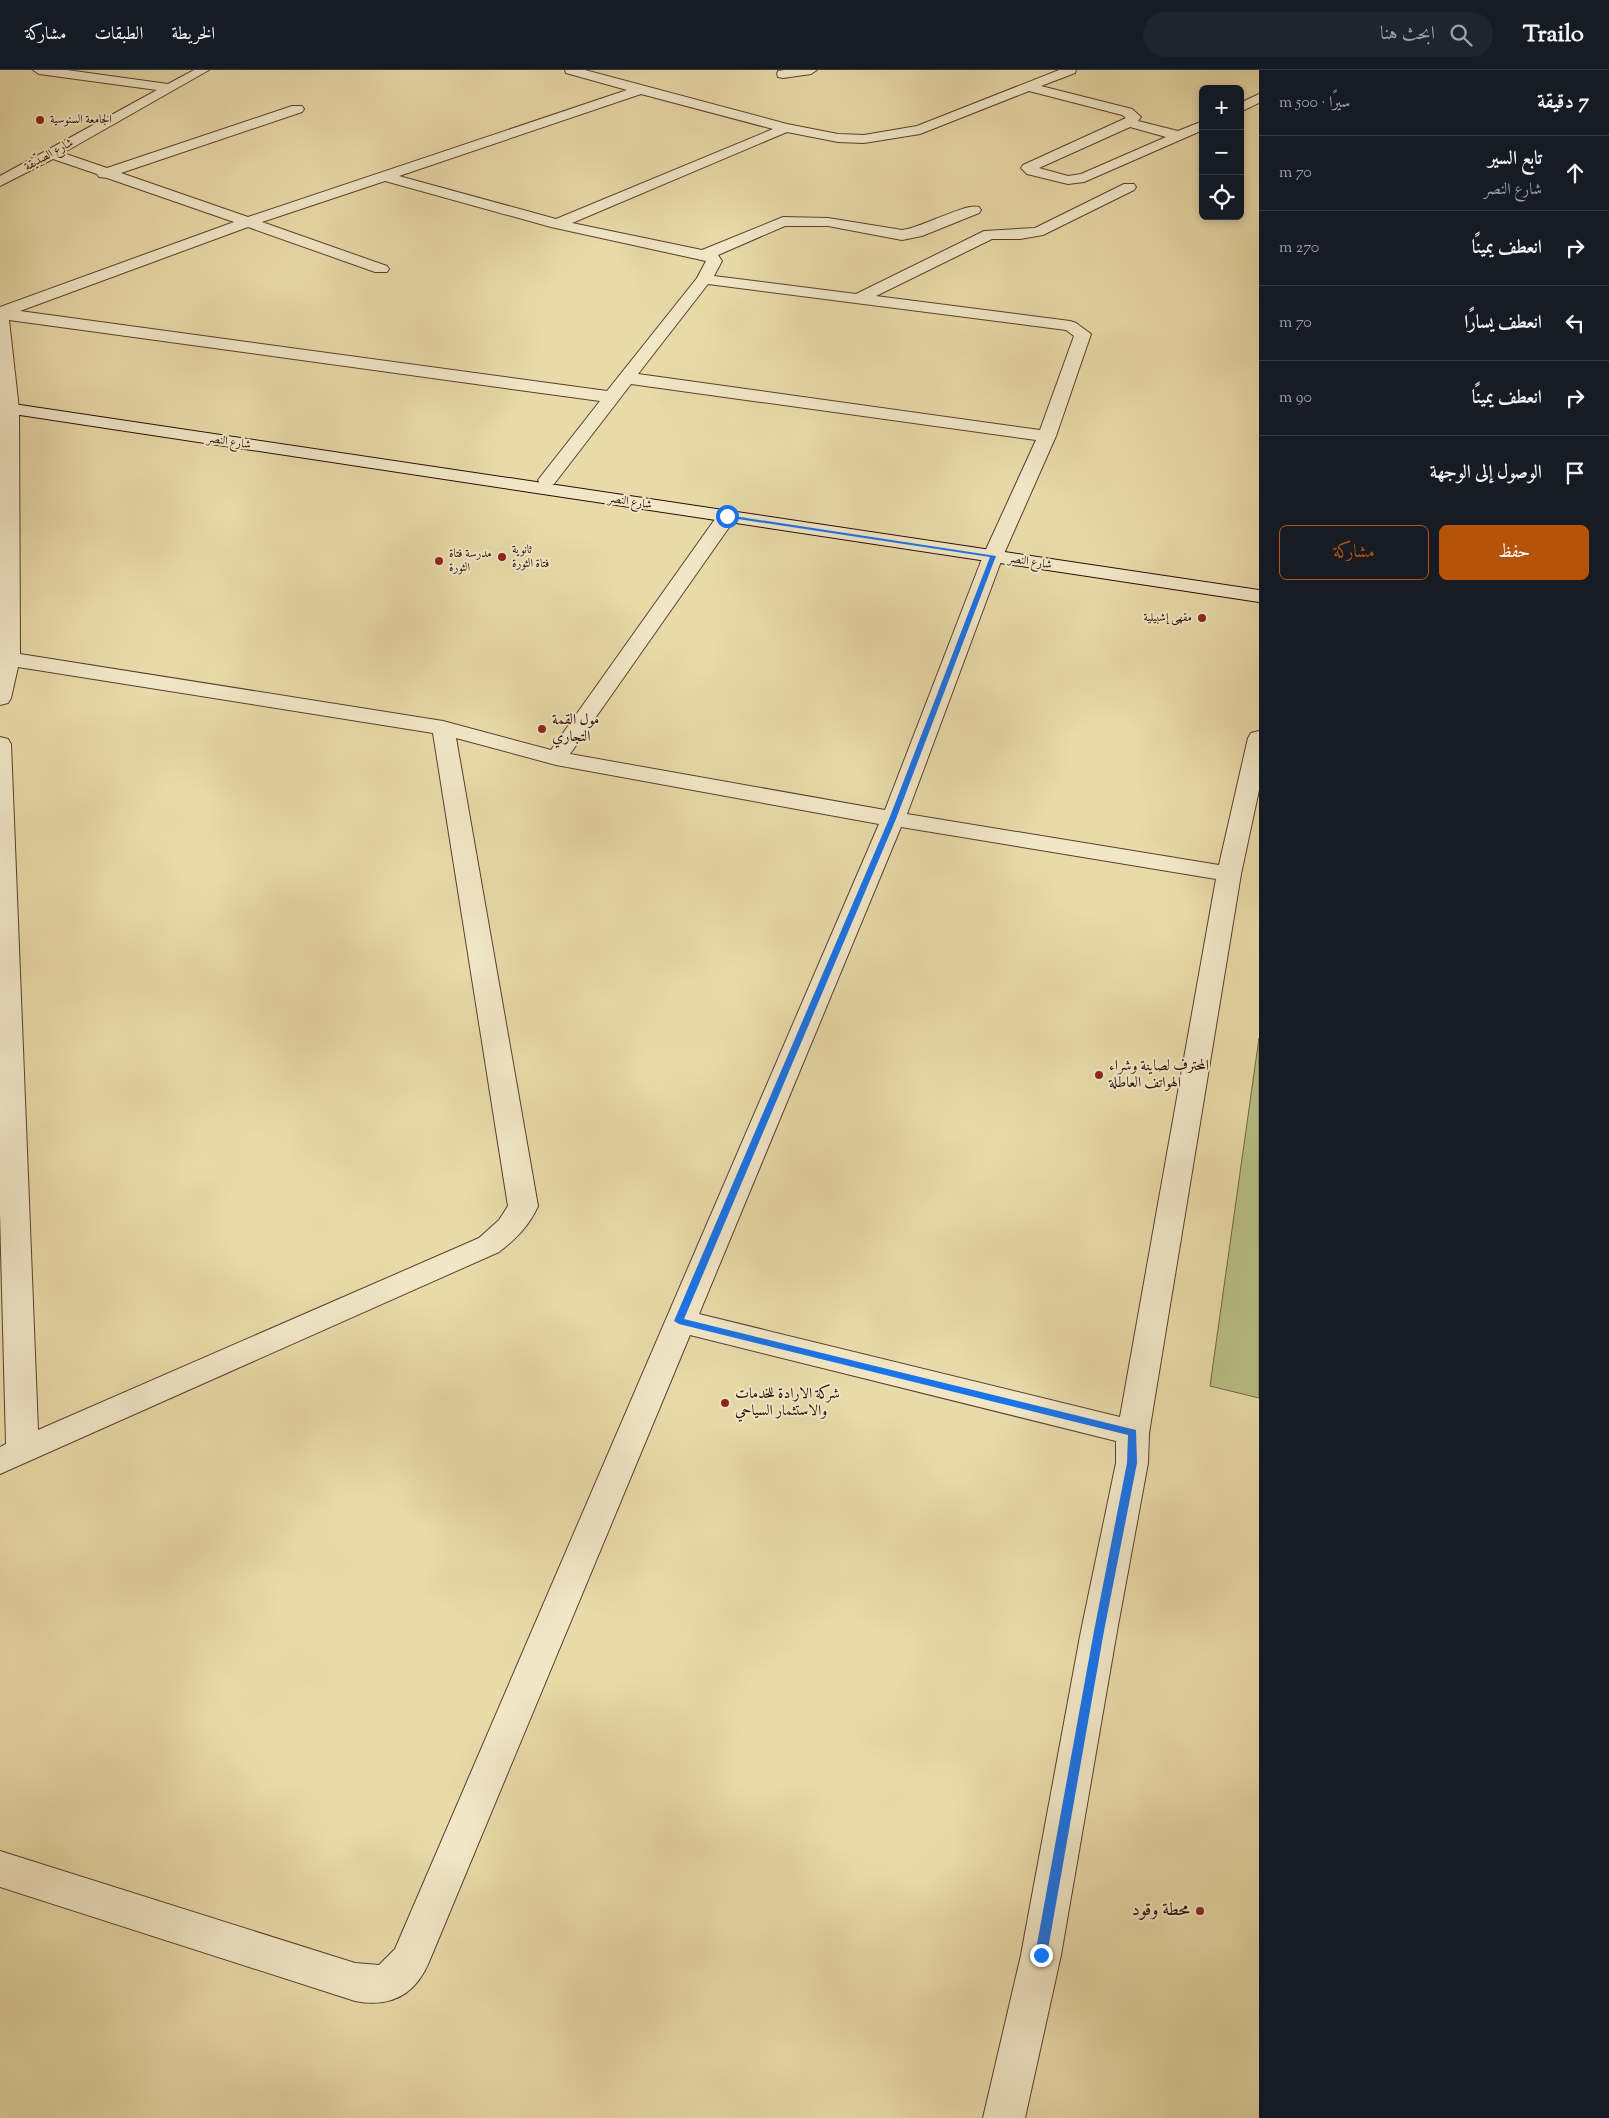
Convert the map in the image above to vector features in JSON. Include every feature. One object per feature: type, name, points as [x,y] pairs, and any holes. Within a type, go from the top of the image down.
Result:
[{"type":"street","points":[[39,70],[85,73],[170,88]]},
{"type":"street","name":"شارع الصدّيقة","points":[[0,182],[203,70]]},
{"type":"street","points":[[571,70],[786,128],[838,138],[864,139],[920,130],[1070,70]]},
{"type":"street","points":[[783,74],[811,70]]},
{"type":"street","points":[[1028,87],[1127,112],[1134,117],[1129,123],[1028,168],[1032,171],[1068,180],[1084,178],[1199,127]]},
{"type":"street","points":[[640,90],[246,223],[0,313],[1047,436]]},
{"type":"street","points":[[1244,107],[1259,98]]},
{"type":"street","points":[[104,174],[297,109]]},
{"type":"street","points":[[1244,110],[1259,115]]},
{"type":"street","points":[[1129,123],[1180,136]]},
{"type":"street","points":[[556,224],[786,128]]},
{"type":"street","points":[[1077,146],[1127,159]]},
{"type":"street","points":[[50,154],[381,269]]},
{"type":"street","points":[[0,1869],[355,1982],[369,1985],[386,1983],[397,1977],[409,1962],[893,819],[997,549],[1047,436],[1083,334],[1081,331],[1070,326],[858,299],[704,267],[383,176]]},
{"type":"street","points":[[858,299],[989,234],[1038,232],[1129,187]]},
{"type":"street","points":[[547,480],[620,387],[704,267],[783,221],[828,222],[902,235],[917,233],[974,210]]},
{"type":"street","points":[[0,315],[5,403],[9,659],[0,698]]},
{"type":"street","name":"شارع النصر","points":[[5,403],[547,480],[997,549],[1259,596]]},
{"type":"street","name":"شارع النصر","points":[[5,403],[727,516],[1259,582]]},
{"type":"street","points":[[556,758],[727,516]]},
{"type":"street","points":[[9,659],[443,728],[556,758],[893,819],[1230,874]]},
{"type":"street","points":[[0,744],[11,1456],[489,1245],[508,1231],[518,1219],[523,1206],[443,728]]},
{"type":"street","points":[[1004,2118],[1042,1945],[1099,1631],[1132,1463],[1133,1433],[1230,874],[1259,738]]},
{"type":"street","points":[[679,1321],[1133,1433]]},
{"type":"green space","points":[[1259,1038],[1259,1398],[1210,1386]]},
{"type":"place","name":"الجامعة السنوسية","points":[[40,120]]},
{"type":"place","name":"ثانوية فتاة الثورة","points":[[502,557]]},
{"type":"place","name":"مدرسة فتاة الثورة","points":[[439,561]]},
{"type":"place","name":"مقهى إشبيلية","points":[[1202,618]]},
{"type":"place","name":"مول القمة التجاري","points":[[542,729]]},
{"type":"place","name":"المحترف لصاينة وشراء الهواتف العاطلة","points":[[1099,1075]]},
{"type":"place","name":"شركة الارادة للخدمات والاستثمار السياحي","points":[[725,1403]]},
{"type":"place","name":"محطة وقود","points":[[1200,1911]]},
{"type":"route","points":[[727,516],[993,556],[893,819],[679,1321],[1133,1433],[1132,1463],[1099,1631],[1041,1955]]}]
